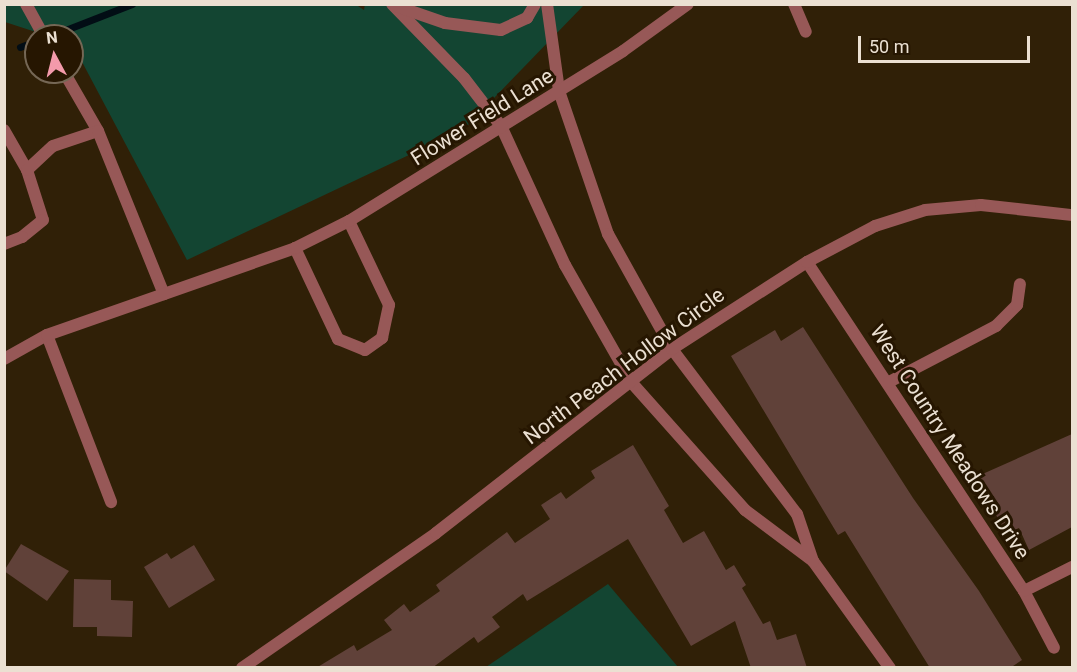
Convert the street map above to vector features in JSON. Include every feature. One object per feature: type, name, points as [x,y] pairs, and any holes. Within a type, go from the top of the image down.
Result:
[{"type":"street","points":[[26,4],[37,24]]},
{"type":"street","points":[[392,5],[445,23],[501,30],[527,18],[534,4]]},
{"type":"street","points":[[547,4],[559,91],[608,234],[672,349],[797,514],[813,561],[890,668]]},
{"type":"street","name":"Flower Field Lane","points":[[4,359],[47,335],[295,248],[349,221],[634,43],[688,4]]},
{"type":"street","points":[[794,4],[806,32]]},
{"type":"street","points":[[392,5],[464,78],[501,126],[565,266],[632,383],[745,510],[813,561]]},
{"type":"street","points":[[71,84],[98,131],[164,294]]},
{"type":"street","points":[[4,130],[27,170],[43,220],[22,237],[4,244]]},
{"type":"street","points":[[27,170],[53,146],[98,131]]},
{"type":"street","name":"North Peach Hollow Circle","points":[[243,668],[436,533],[632,383],[672,349],[807,262],[874,226],[925,210],[981,205],[1072,215]]},
{"type":"street","points":[[295,248],[338,339],[365,350],[382,338],[389,305],[349,221]]},
{"type":"street","name":"West Country Meadows Drive","points":[[807,262],[889,382],[1024,591],[1054,648]]},
{"type":"street","points":[[889,382],[996,326],[1017,305],[1020,284]]},
{"type":"street","points":[[47,335],[111,502]]},
{"type":"street","points":[[1024,591],[1072,567]]},
{"type":"green space","points":[[5,4],[355,4],[364,10],[365,4],[584,5],[464,129],[187,260],[84,66],[84,24],[24,24],[24,28],[5,22]]},
{"type":"green space","points":[[608,584],[678,667],[486,667]]},
{"type":"building","points":[[803,327],[913,498],[979,591],[1022,660],[1010,668],[930,668],[845,531],[838,535],[731,356],[775,330],[781,341]]},
{"type":"building","points":[[1072,434],[1072,527],[1029,550],[1019,528],[1005,534],[978,476]]},
{"type":"building","points":[[633,445],[669,506],[664,510],[683,543],[704,531],[726,570],[734,565],[746,585],[742,588],[763,624],[770,621],[777,640],[796,634],[807,668],[751,668],[735,621],[691,646],[628,539],[527,601],[523,594],[492,617],[500,627],[478,643],[474,637],[432,668],[316,668],[354,645],[357,651],[392,630],[384,620],[404,604],[410,612],[440,591],[436,585],[507,532],[515,543],[550,519],[541,505],[561,492],[566,499],[595,478],[591,471]]},
{"type":"building","points":[[21,544],[69,571],[47,601],[4,571]]},
{"type":"building","points":[[194,545],[215,580],[169,608],[144,567],[167,553],[171,559]]},
{"type":"building","points":[[74,579],[111,580],[111,600],[133,601],[132,637],[97,636],[97,627],[73,627]]},
{"type":"waterway","points":[[81,24],[132,4]]},
{"type":"waterway","points":[[20,47],[24,46]]}]
